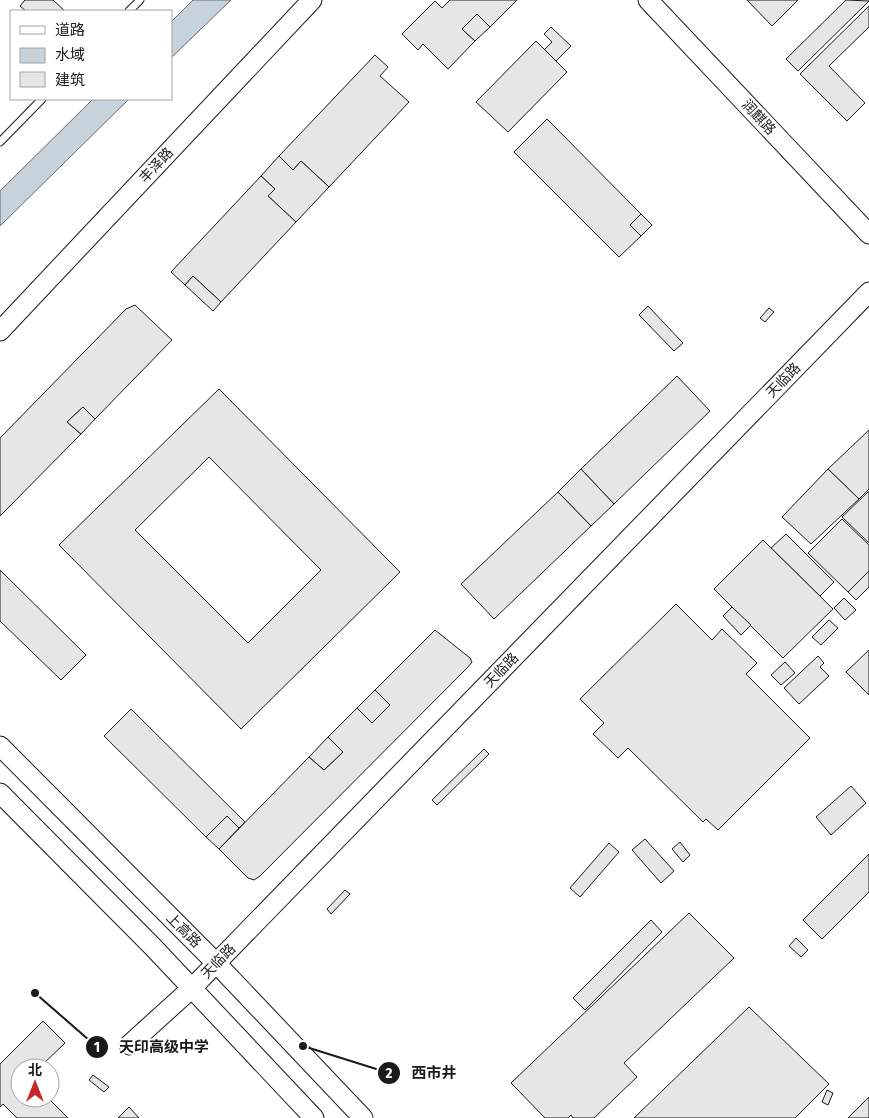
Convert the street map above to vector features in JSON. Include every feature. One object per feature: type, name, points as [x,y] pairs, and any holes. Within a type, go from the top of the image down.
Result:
[{"type":"main road","name":"丰泽路","points":[[0,330],[312,0]]},
{"type":"main road","name":"润麒路","points":[[648,0],[869,234]]},
{"type":"main road","name":"天临路","points":[[129,1045],[192,988],[869,292]]},
{"type":"main road","name":"上高路","points":[[0,746],[216,963],[362,1118]]},
{"type":"main road","points":[[0,792],[192,988],[314,1118]]},
{"type":"lane","points":[[130,10],[140,0]]},
{"type":"lane","points":[[0,142],[41,100]]},
{"type":"water","points":[[193,0],[231,0],[172,57],[172,21]]},
{"type":"water","points":[[92,100],[128,100],[0,226],[0,191]]},
{"type":"building","points":[[25,0],[53,0],[64,10],[25,10],[20,6]]},
{"type":"building","points":[[450,0],[517,0],[490,27],[477,14],[462,29],[475,41],[448,69],[423,44],[418,50],[402,34],[435,1],[442,8]]},
{"type":"building","points":[[747,0],[798,0],[772,26]]},
{"type":"building","points":[[846,0],[869,1],[798,71],[786,59]]},
{"type":"building","points":[[869,6],[869,27],[829,66],[865,103],[847,121],[800,74]]},
{"type":"building","points":[[477,14],[490,27],[475,41],[462,29]]},
{"type":"building","points":[[551,27],[571,46],[556,61],[544,50],[552,42],[544,34]]},
{"type":"building","points":[[536,41],[567,72],[508,132],[476,102]]},
{"type":"building","points":[[375,55],[388,67],[380,76],[409,102],[329,187],[301,161],[293,170],[279,156]]},
{"type":"building","points":[[547,119],[641,214],[630,225],[641,236],[619,257],[514,152]]},
{"type":"building","points":[[279,156],[293,170],[301,161],[329,187],[296,222],[268,196],[275,189],[261,176]]},
{"type":"building","points":[[261,176],[275,189],[268,196],[296,222],[221,302],[193,276],[185,285],[171,272]]},
{"type":"building","points":[[641,214],[652,225],[641,236],[630,225]]},
{"type":"building","points":[[193,276],[221,302],[213,311],[185,285]]},
{"type":"building","points":[[135,305],[172,340],[95,419],[83,407],[67,422],[81,434],[0,516],[0,438],[126,309]]},
{"type":"building","points":[[648,306],[683,343],[674,351],[639,315]]},
{"type":"building","points":[[769,308],[774,312],[765,322],[760,318]]},
{"type":"building","points":[[677,376],[710,411],[614,504],[581,469]]},
{"type":"building","points":[[219,389],[400,572],[241,729],[59,545]],"holes":[[[209,457],[321,570],[248,643],[135,530]]]},
{"type":"building","points":[[83,407],[95,419],[81,434],[67,422]]},
{"type":"building","points":[[869,430],[869,489],[859,499],[828,469]]},
{"type":"building","points":[[581,469],[614,504],[591,526],[558,492]]},
{"type":"building","points":[[828,469],[859,499],[811,544],[782,517]]},
{"type":"building","points":[[869,491],[869,543],[842,517]]},
{"type":"building","points":[[558,492],[591,526],[494,619],[461,584]]},
{"type":"building","points":[[842,519],[869,545],[869,571],[848,592],[808,553]]},
{"type":"building","points":[[786,534],[834,582],[820,596],[771,548]]},
{"type":"building","points":[[763,540],[833,609],[783,658],[714,589]]},
{"type":"building","points":[[0,570],[86,655],[61,680],[0,621]]},
{"type":"building","points":[[869,571],[869,587],[856,600],[848,592]]},
{"type":"building","points":[[844,598],[856,610],[845,620],[834,608]]},
{"type":"building","points":[[676,604],[712,640],[722,629],[757,663],[746,674],[810,738],[718,830],[706,819],[703,822],[628,748],[618,758],[593,734],[604,723],[580,699]]},
{"type":"building","points":[[732,607],[751,625],[741,635],[723,616]]},
{"type":"building","points":[[829,620],[838,628],[821,645],[812,637]]},
{"type":"building","points":[[435,630],[470,658],[472,662],[260,876],[254,880],[248,878],[219,849],[309,757],[324,770],[343,752],[328,737],[357,708],[372,723],[390,705],[375,690]]},
{"type":"building","points":[[869,650],[869,695],[846,672]]},
{"type":"building","points":[[818,656],[824,663],[820,667],[829,676],[799,704],[784,688]]},
{"type":"building","points":[[785,662],[795,673],[781,685],[771,675]]},
{"type":"building","points":[[375,690],[390,705],[372,723],[357,708]]},
{"type":"building","points":[[131,709],[245,822],[239,828],[227,816],[206,837],[104,736]]},
{"type":"building","points":[[328,737],[343,752],[324,770],[309,757]]},
{"type":"building","points":[[484,749],[489,754],[437,805],[432,800]]},
{"type":"building","points":[[851,786],[866,803],[831,835],[816,817]]},
{"type":"building","points":[[227,816],[239,828],[219,849],[206,837]]},
{"type":"building","points":[[645,839],[674,871],[661,883],[632,850]]},
{"type":"building","points":[[680,842],[690,855],[683,862],[672,849]]},
{"type":"building","points":[[609,843],[619,852],[580,897],[570,888]]},
{"type":"building","points":[[869,854],[869,892],[822,939],[803,920]]},
{"type":"building","points":[[345,890],[350,894],[331,914],[327,909]]},
{"type":"building","points":[[689,913],[734,958],[624,1063],[637,1077],[594,1118],[573,1118],[571,1115],[568,1118],[545,1118],[511,1083]]},
{"type":"building","points":[[651,920],[662,932],[585,1010],[573,998]]},
{"type":"building","points":[[796,938],[808,950],[801,957],[789,946]]},
{"type":"building","points":[[749,1007],[829,1084],[795,1118],[634,1118]]},
{"type":"building","points":[[43,1021],[65,1043],[49,1058],[10,1058],[10,1108],[58,1108],[68,1118],[17,1118],[3,1104],[0,1107],[0,1064]]},
{"type":"building","points":[[93,1075],[109,1087],[104,1092],[89,1080]]},
{"type":"building","points":[[827,1090],[833,1093],[828,1105],[822,1102]]},
{"type":"building","points":[[869,1097],[869,1118],[848,1118]]},
{"type":"building","points":[[129,1107],[139,1118],[118,1118]]},
{"type":"place","name":"天印高级中学","points":[[35,993]]},
{"type":"place","name":"西市井","points":[[303,1046]]}]
